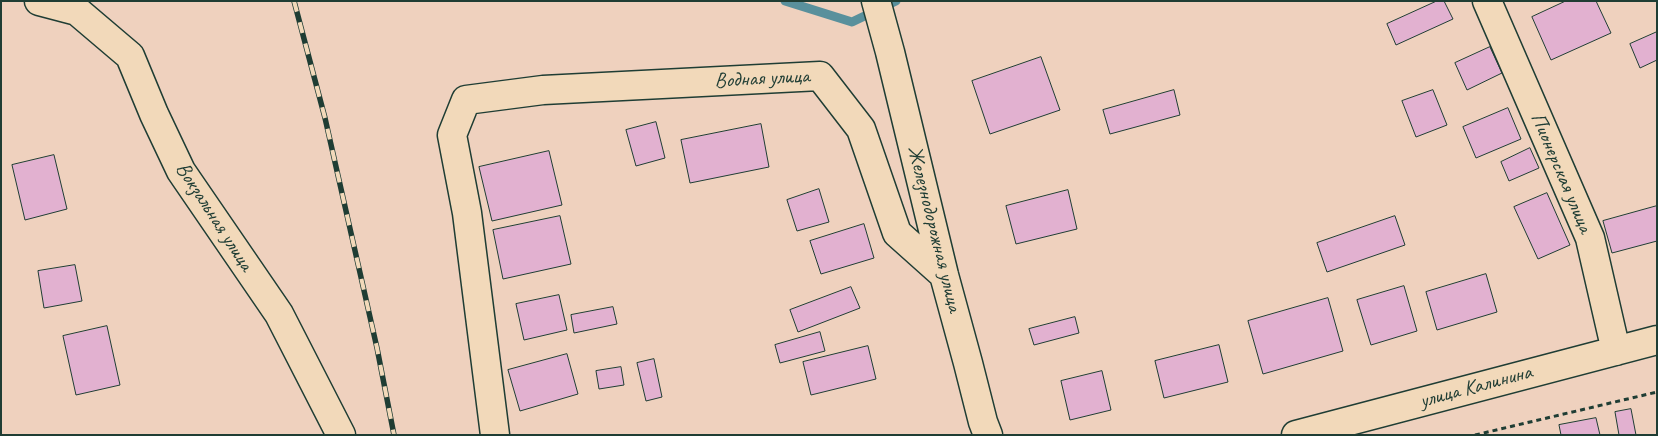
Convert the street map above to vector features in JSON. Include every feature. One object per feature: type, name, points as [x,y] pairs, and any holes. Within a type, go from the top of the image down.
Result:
[{"type":"street","name":"Вокзальная улица","points":[[39,1],[77,11],[130,56],[154,114],[181,171],[279,314],[341,435]]},
{"type":"street","name":"Пионерская улица","points":[[1487,1],[1590,238],[1616,351]]},
{"type":"street","name":"Железнодорожная улица","points":[[880,12],[944,275],[988,435]]},
{"type":"street","name":"Водная улица","points":[[495,435],[466,213],[452,135],[466,100],[543,90],[820,76],[861,130],[897,233],[944,275]]},
{"type":"street","name":"улица Калинина","points":[[1296,435],[1657,340]]},
{"type":"path","points":[[1475,435],[1657,392]]},
{"type":"building","points":[[1437,1],[1444,1],[1453,19],[1396,45],[1387,24]]},
{"type":"building","points":[[1566,1],[1596,1],[1611,33],[1551,60],[1532,17]]},
{"type":"building","points":[[1657,32],[1657,60],[1640,68],[1630,44]]},
{"type":"building","points":[[1490,47],[1502,73],[1467,90],[1455,63]]},
{"type":"building","points":[[1041,57],[1060,110],[990,134],[972,81]]},
{"type":"building","points":[[1174,90],[1180,115],[1110,134],[1103,110]]},
{"type":"building","points":[[1433,90],[1447,125],[1416,137],[1402,101]]},
{"type":"building","points":[[1508,108],[1521,139],[1476,158],[1463,127]]},
{"type":"building","points":[[656,122],[665,158],[636,166],[626,130]]},
{"type":"building","points":[[761,124],[769,167],[690,183],[681,140]]},
{"type":"building","points":[[1530,148],[1539,168],[1509,181],[1501,162]]},
{"type":"building","points":[[549,151],[562,205],[492,221],[479,167]]},
{"type":"building","points":[[54,155],[67,209],[25,220],[12,165]]},
{"type":"building","points":[[819,189],[829,222],[797,231],[787,200]]},
{"type":"building","points":[[1068,190],[1077,229],[1016,244],[1006,206]]},
{"type":"building","points":[[1547,193],[1570,245],[1538,259],[1514,207]]},
{"type":"building","points":[[1657,206],[1657,241],[1612,253],[1603,221]]},
{"type":"building","points":[[560,216],[571,264],[503,279],[493,230]]},
{"type":"building","points":[[1395,216],[1405,245],[1327,272],[1317,243]]},
{"type":"building","points":[[864,224],[874,258],[821,274],[810,241]]},
{"type":"building","points":[[75,265],[82,301],[44,308],[38,271]]},
{"type":"building","points":[[1486,274],[1497,312],[1437,330],[1426,292]]},
{"type":"building","points":[[1404,286],[1417,331],[1371,345],[1357,300]]},
{"type":"building","points":[[851,287],[860,308],[798,332],[790,310]]},
{"type":"building","points":[[559,295],[567,330],[524,340],[516,304]]},
{"type":"building","points":[[1328,298],[1343,351],[1263,374],[1248,321]]},
{"type":"building","points":[[613,307],[617,324],[574,333],[571,315]]},
{"type":"building","points":[[1075,317],[1079,333],[1034,345],[1029,329]]},
{"type":"building","points":[[107,326],[120,385],[76,395],[63,336]]},
{"type":"building","points":[[820,332],[825,351],[780,363],[775,345]]},
{"type":"building","points":[[1219,345],[1228,382],[1164,398],[1155,361]]},
{"type":"building","points":[[868,346],[876,379],[811,395],[803,362]]},
{"type":"building","points":[[567,354],[578,394],[520,411],[508,370]]},
{"type":"building","points":[[654,359],[662,397],[646,401],[637,363]]},
{"type":"building","points":[[621,367],[624,385],[599,389],[596,371]]},
{"type":"building","points":[[1102,371],[1111,410],[1070,420],[1061,381]]},
{"type":"building","points":[[1631,409],[1636,435],[1619,435],[1615,412]]},
{"type":"building","points":[[1596,418],[1600,435],[1561,435],[1559,425]]},
{"type":"waterway","points":[[785,1],[852,22],[896,1]]},
{"type":"railway","points":[[294,1],[325,118],[377,348],[394,435]]}]
